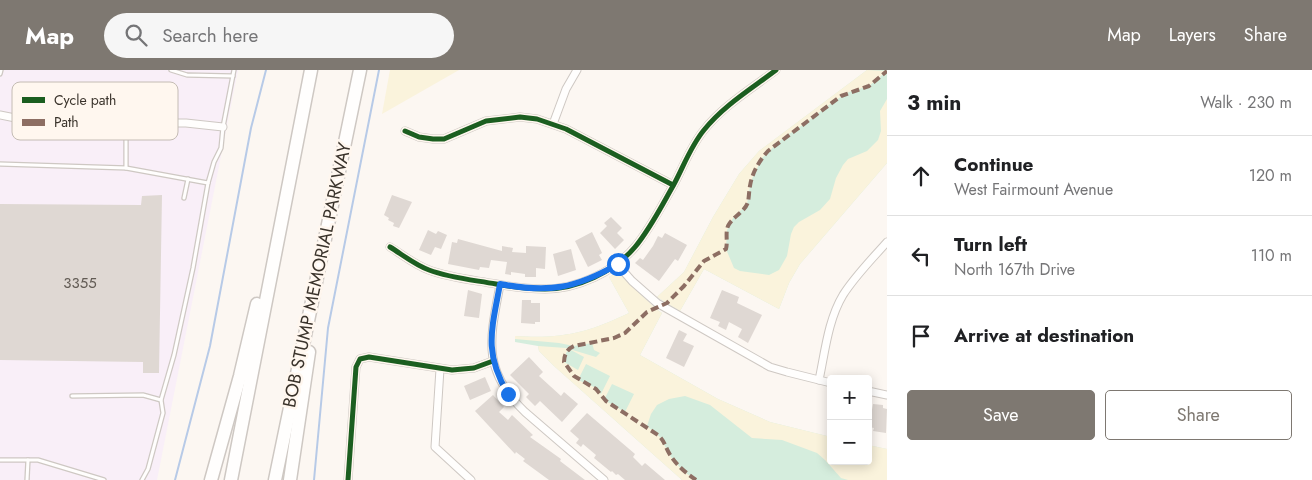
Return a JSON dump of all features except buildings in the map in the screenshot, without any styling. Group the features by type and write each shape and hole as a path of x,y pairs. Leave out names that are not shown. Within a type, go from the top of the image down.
{"highway":[{"path":"231,480 311,70"},
{"name":"BOB STUMP MEMORIAL PARKWAY","path":"275,480 306,326 318,280 360,70"},
{"path":"211,480 248,345 270,246 287,191"},
{"path":"290,480 314,327 318,280"}],"street":[{"path":"553,124 566,89 577,70"},
{"path":"390,247 413,263 429,270 446,275 500,284 546,289 572,285 597,276 618,264 634,249 647,231 695,144 712,121 735,100 776,70"},
{"path":"405,131 419,137 438,139 455,135 486,121 520,117 537,119 553,124 673,185"},
{"path":"178,123 223,127"},
{"path":"819,380 828,333 842,297 855,278 886,244"},
{"path":"618,264 652,300 673,313 770,367 827,382"},
{"path":"500,284 491,336 493,361 502,384 515,402 604,480"},
{"path":"348,480 356,367 360,359 369,357 440,369 467,369 493,361"},
{"path":"440,369 435,447 438,452 471,480"},
{"path":"872,392 887,395"}],"lane":[{"path":"0,74 1,70"},
{"path":"171,70 187,75 233,76"},
{"path":"142,480 148,469 163,414 160,400 176,345 193,268 208,183 214,162 221,148 234,70"},
{"path":"126,140 126,168"},
{"path":"0,164 126,168 208,183"},
{"path":"184,198 188,179"},
{"path":"72,396 143,395 160,400"},
{"path":"0,460 38,460 104,480"},
{"path":"27,480 28,460"}],"shaded area":[{"path":"0,70 238,70 157,480 0,480"}],"green space":[{"path":"867,70 887,70 887,163 800,264 789,283 779,309 704,269 680,311 657,297 684,272 713,217 739,174 759,151"},
{"path":"617,272 662,313 640,355 718,399 770,422 827,436 827,465 872,465 872,446 887,449 887,480 682,480 554,366 539,351 538,346 515,342 515,336 561,335 587,330 629,313 609,277"}],"sand":[{"path":"390,70 459,70 382,114"},
{"path":"867,70 887,71 869,86 849,92 834,101 783,138 762,158 751,181 747,204 733,218 727,230 726,249 734,268 740,271 769,275 779,270 787,256 794,227 820,210 830,199 836,178 848,159 867,151 878,140 881,131 880,111 887,99 887,163 800,264 789,283 779,309 704,269 680,311 657,297 684,272 713,217 739,174 759,151"},
{"path":"617,272 662,313 640,355 718,399 770,422 827,436 827,462 817,453 782,440 752,438 710,405 685,396 669,399 657,405 651,414 647,426 660,437 671,457 683,471 696,480 682,480 554,366 539,351 538,346 566,348 596,357 600,353 594,350 592,343 574,346 515,339 515,336 532,337 574,333 587,330 629,313 609,277","holes":["569,349 584,357 578,370 564,362","586,364 610,376 601,394 594,387 578,380","612,384 634,394 625,412 604,400"]},
{"path":"872,446 887,449 887,480 848,480 841,478 829,465 872,465"}],"waterway":[{"path":"175,480 210,346 251,128 266,70"},
{"path":"314,480 328,328 379,70"}],"marked path":[{"path":"696,480 674,461 658,435 606,401 596,389 574,376 564,362 565,355 574,346 614,338 625,333 647,312 667,303 684,286 704,261 726,249 728,226 748,202 754,172 768,151 841,96 869,86 887,71"}],"cycle path":[{"path":"390,247 419,265 437,273 508,286 532,289 557,288 570,286 594,277 617,264 635,247 664,202 695,143 704,130 720,113 776,70"},
{"path":"405,131 419,137 444,139 486,121 520,117 537,119 566,129 673,185"},
{"path":"348,480 356,367 360,359 369,357 452,370 474,368 493,361"}],"route":[{"path":"508,394 497,372 491,352 491,336 500,284 546,289 572,285 597,276 618,264"}]}
